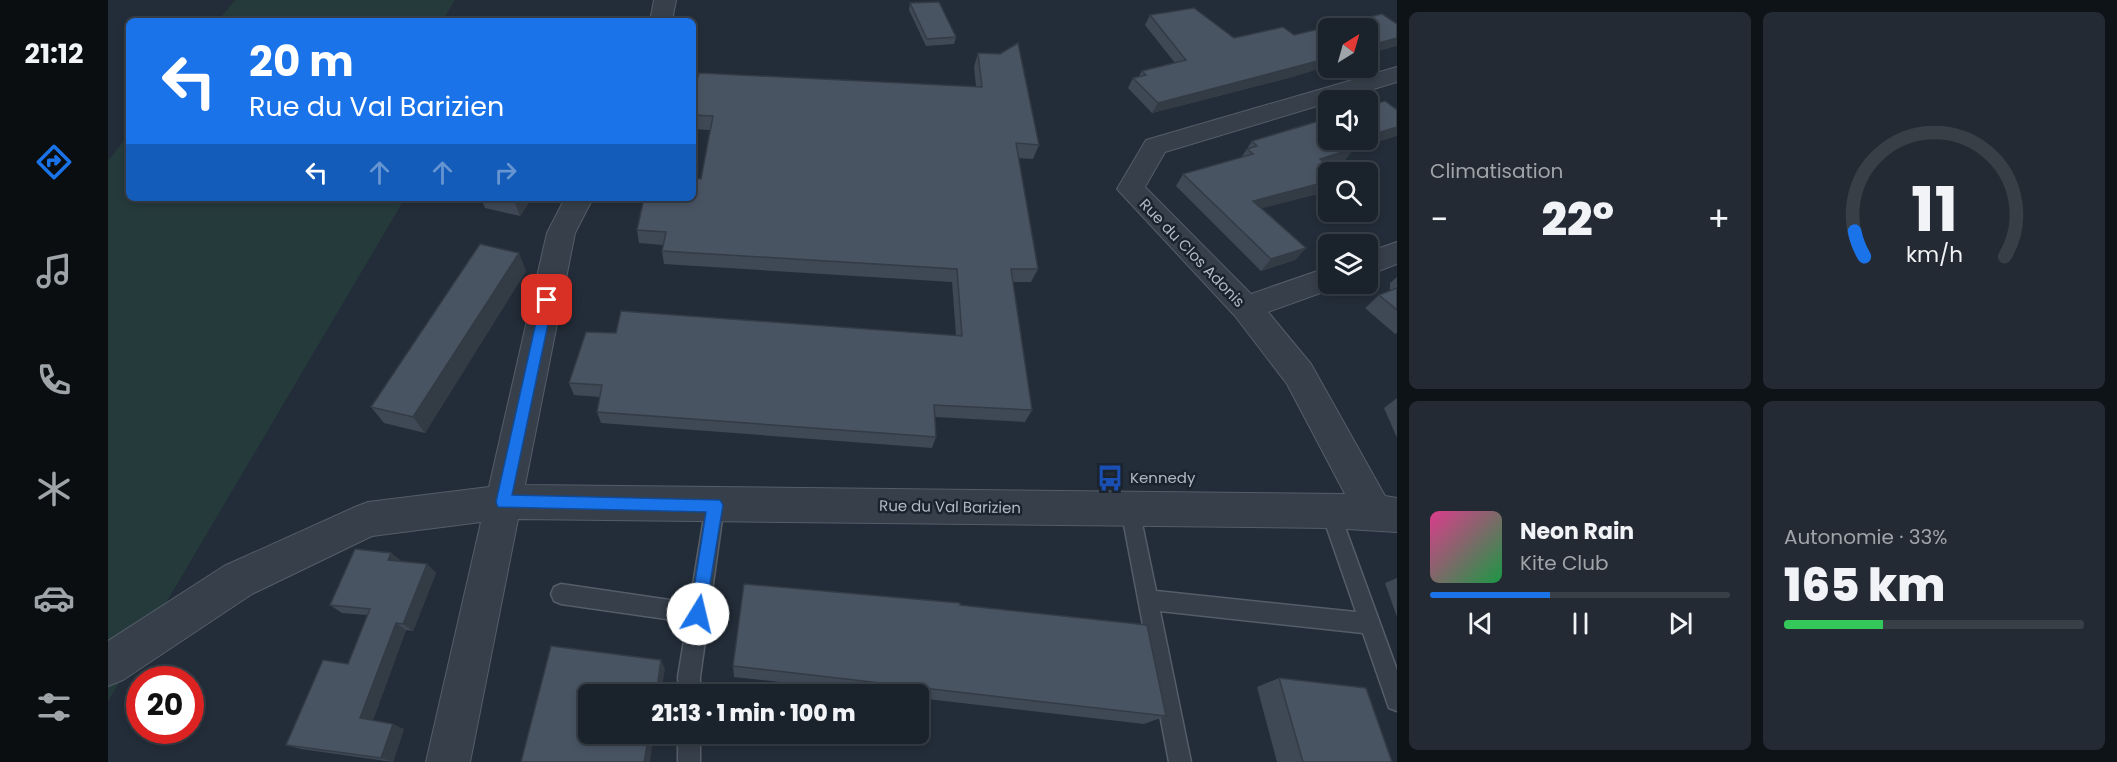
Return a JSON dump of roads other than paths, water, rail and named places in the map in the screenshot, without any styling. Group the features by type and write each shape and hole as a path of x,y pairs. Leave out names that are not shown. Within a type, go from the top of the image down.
{"street":[{"path":"662,18 665,0"},
{"name":"Rue du Clos Adonis","path":"1385,514 1299,374 1246,308 1131,189 1155,146 1397,74"},
{"path":"448,762 561,233 577,201"},
{"path":"1378,260 1397,253"},
{"path":"1246,308 1318,282"},
{"name":"Rue du Val Barizien","path":"108,665 238,580 368,519 503,502 1330,511 1385,514"}],"lane":[{"path":"690,684 698,614 715,505"},
{"path":"1130,509 1180,762"},
{"path":"1330,511 1397,699"},
{"path":"561,594 698,614"},
{"path":"1148,600 1370,624"},
{"path":"689,744 689,762"}],"place":[{"name":"Kennedy","path":"1110,478"}]}
